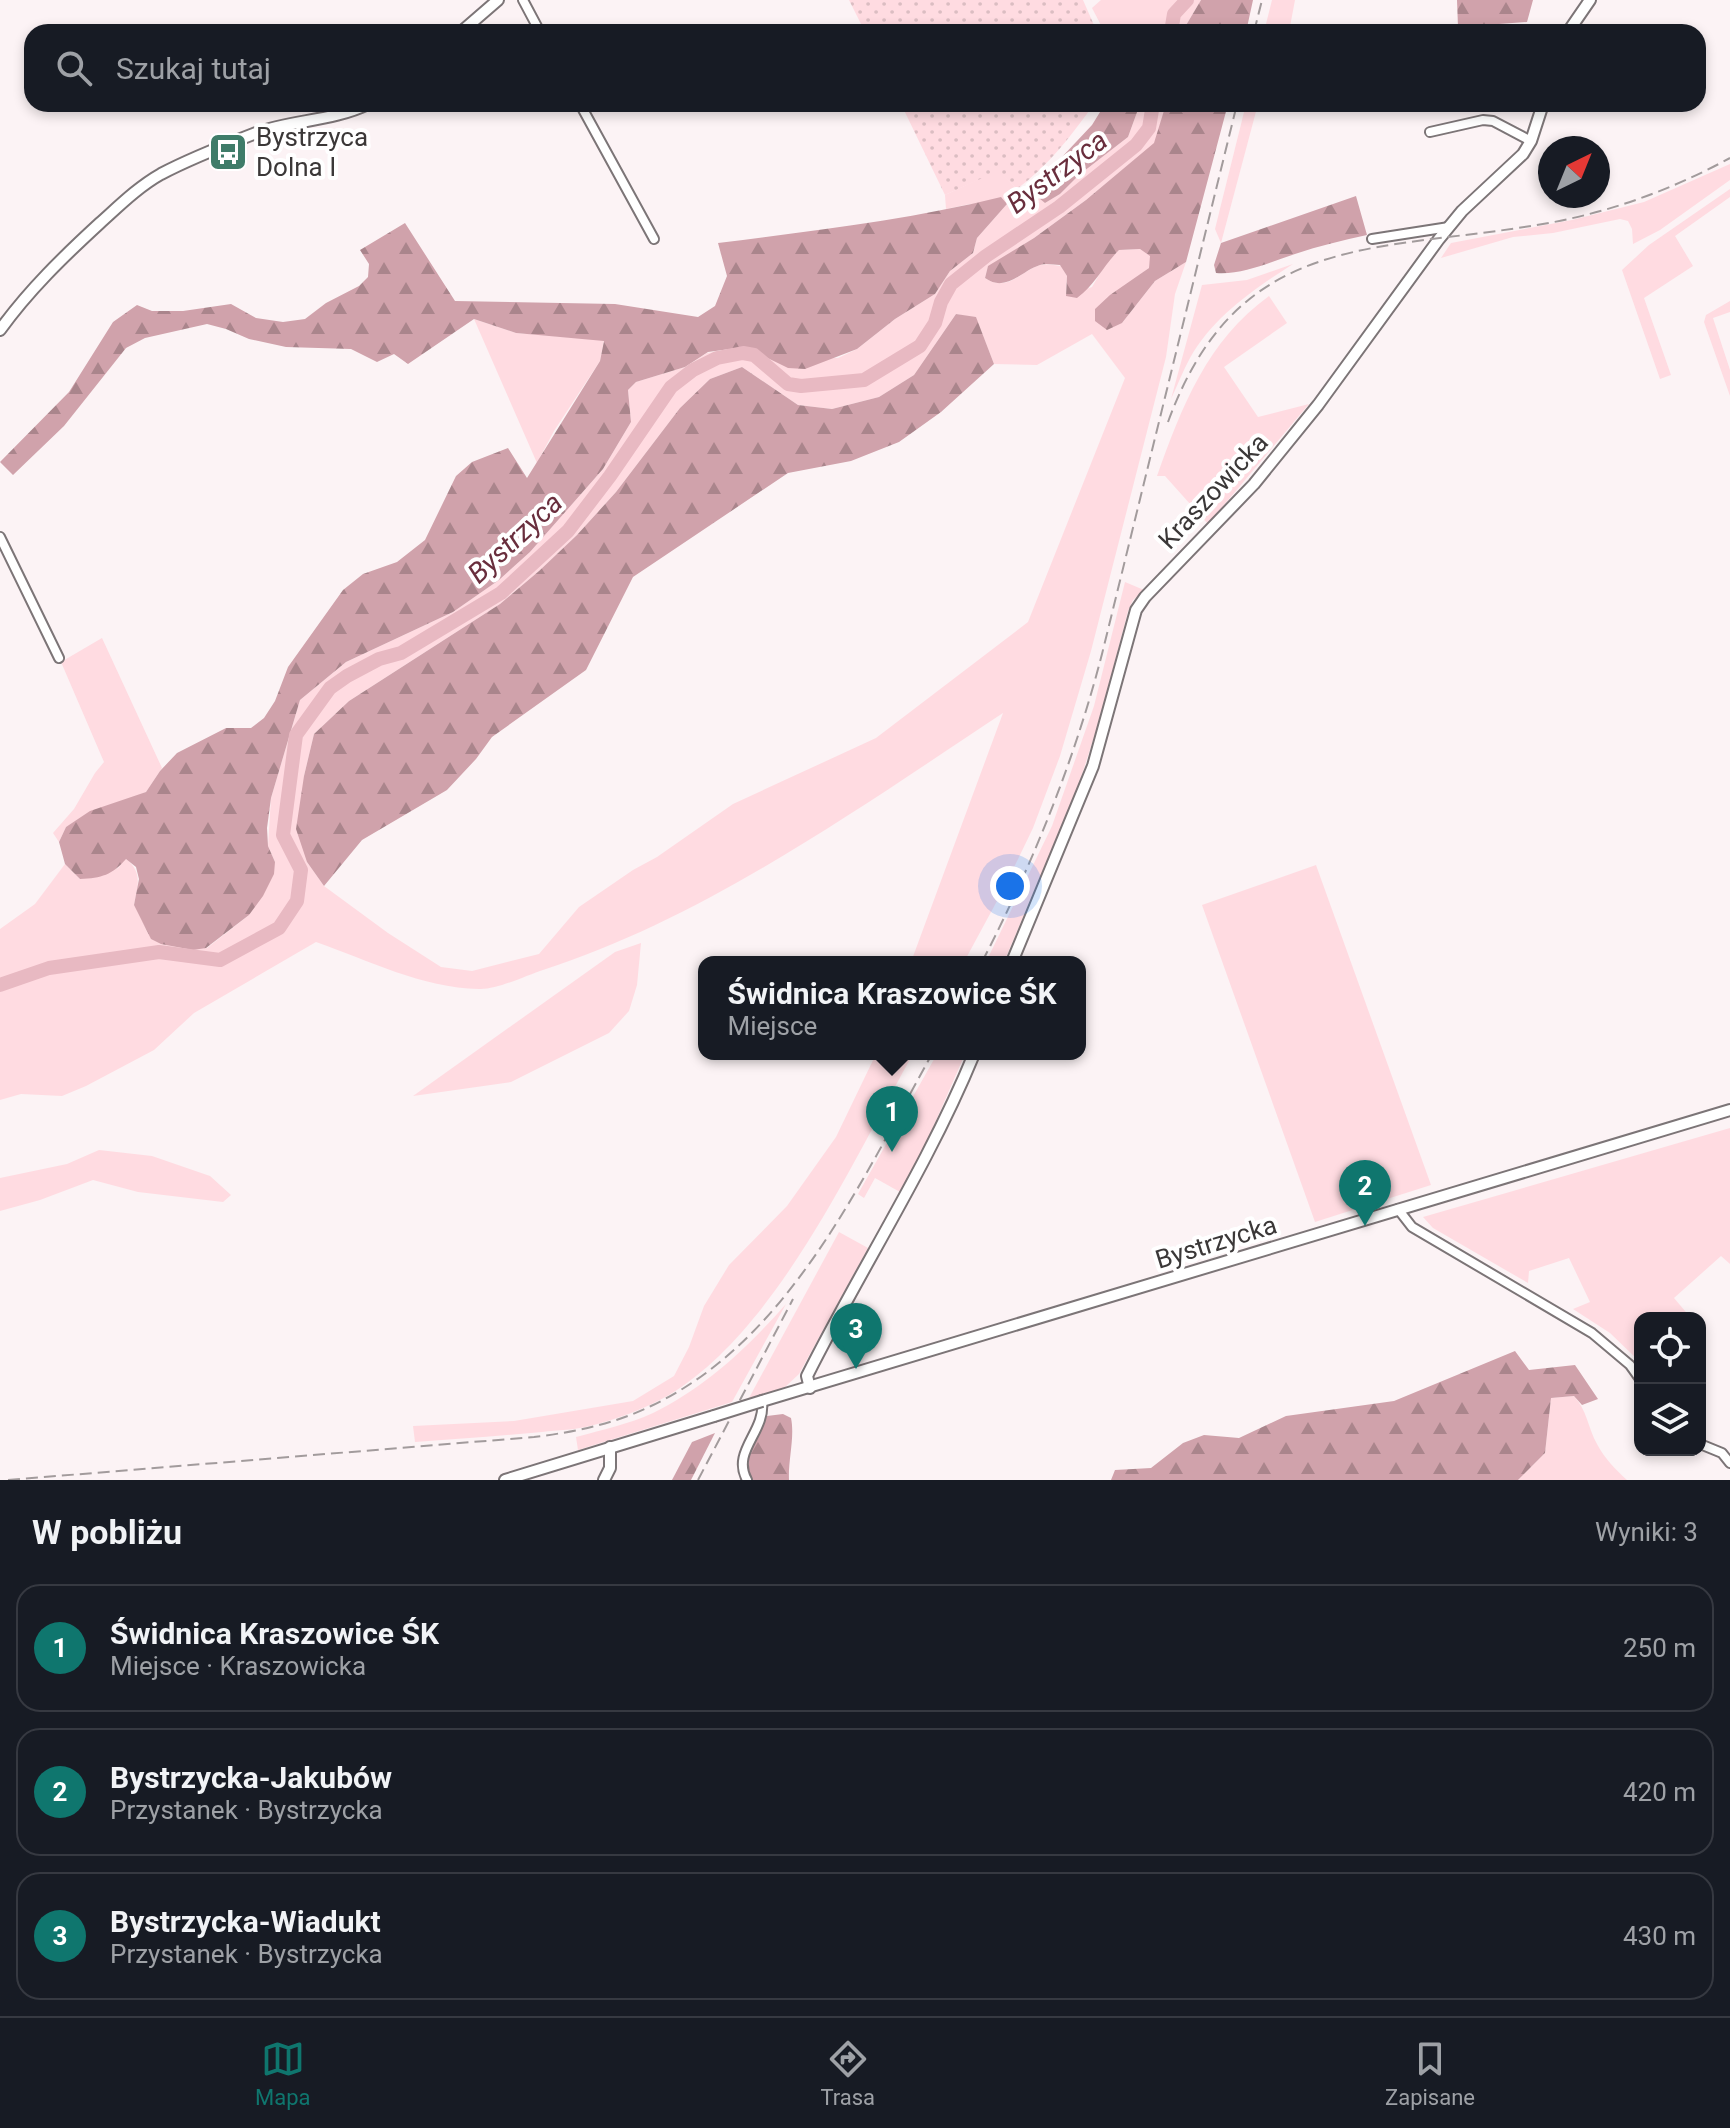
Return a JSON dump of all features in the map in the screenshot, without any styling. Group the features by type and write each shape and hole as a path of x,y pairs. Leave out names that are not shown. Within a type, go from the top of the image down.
{"street":[{"path":"470,24 498,0"},
{"path":"523,0 536,24"},
{"path":"1574,24 1590,0"},
{"path":"0,330 27,293 59,261 133,192 161,174 256,133 345,112"},
{"path":"584,112 654,239"},
{"name":"Kraszowicka","path":"1014,956 1093,766 1136,610 1264,473 1449,227 1462,211 1513,165 1531,141 1540,112"},
{"path":"1430,132 1483,120 1493,121 1531,141"},
{"path":"1372,239 1449,227"},
{"path":"0,537 59,658"},
{"path":"810,1388 807,1376 845,1301 950,1113 972,1060"},
{"name":"Bystrzycka","path":"505,1480 1730,1110"},
{"path":"1398,1209 1412,1227 1592,1333 1634,1371"},
{"path":"747,1480 742,1465 743,1454 762,1420 762,1401"},
{"path":"1706,1446 1722,1453 1730,1463"},
{"path":"604,1480 610,1468 610,1447"}],"shaded area":[{"path":"849,0 1083,0 1094,24 861,24"},
{"path":"1101,0 1201,0 1187,24 1100,24 1092,8"},
{"path":"1272,0 1295,0 1290,24 1266,24"},
{"path":"905,112 1088,112 1039,171 1017,189 998,171 945,195"},
{"path":"1137,112 1164,112 1155,143 1086,200 988,267 985,278 993,282 1007,282 1040,265 1061,266 1067,276 1066,296 1092,287 1106,263 1119,250 1140,249 1151,256 1149,268 1132,281 1122,323 1155,281 1186,262 1175,294 1166,357 1091,651 1060,756 1033,828 967,956 913,956 1003,713 780,857 722,891 603,948 502,985 479,989 416,978 316,942 194,1013 154,1050 86,1086 62,1096 21,1094 0,1100 0,929 35,904 65,864 80,879 118,868 125,858 137,874 134,905 207,948 249,915 275,862 268,846 271,798 300,700 346,662 453,612 499,580 530,552 603,469 631,422 628,390 636,382 685,367 707,353 745,347 765,355 838,358 857,349 895,319 935,294 950,271 973,253 977,238 1007,204 970,204 946,209 945,195 998,170 1017,189 1030,191 1045,203 1060,194 1128,137","holes":["956,314 976,318 994,364 1037,365 1092,334 1125,378 1028,622 876,738 733,804 633,870 579,907 539,954 472,971 441,967 324,886 307,862 304,776 314,734 349,701 500,604 539,571 616,492 680,408 710,379 742,367 798,405 832,409 879,397 914,375"]},
{"path":"1244,112 1256,112 1221,243 1215,229"},
{"path":"1730,164 1730,180 1660,230 1633,244 1628,221 1620,219 1553,233 1513,237 1441,258 1451,243 1572,220 1644,202"},
{"path":"1730,189 1730,197 1675,236 1693,266 1644,298 1671,375 1660,379 1622,270 1649,245"},
{"path":"1293,264 1249,294 1210,330 1190,358 1171,399 1202,285 1247,280"},
{"path":"1269,296 1287,323 1224,367 1258,417 1309,404 1208,524 1165,476 1157,476 1187,400 1213,354 1247,314"},
{"path":"1730,301 1730,312 1713,318 1730,370 1730,396 1704,322 1706,315"},
{"path":"474,319 516,333 604,340 600,361 537,463"},
{"path":"1125,582 1144,590 1133,600 1128,611 1101,715 1078,787 1007,956 989,956 1052,826 1094,706"},
{"path":"102,638 162,768 146,792 66,827 59,842 53,833 74,809 104,762 61,662"},
{"path":"1316,865 1431,1185 1315,1222 1202,905"},
{"path":"641,943 637,985 629,1011 609,1033 511,1082 413,1096 615,952"},
{"path":"873,1060 910,1060 809,1241 778,1287 744,1329 708,1366 669,1395 631,1413 590,1426 415,1442 413,1426 514,1421 633,1401 674,1376 704,1306 729,1265 787,1206 836,1137"},
{"path":"934,1060 962,1060 928,1139 900,1192 875,1178 864,1198 858,1194"},
{"path":"1730,1128 1730,1264 1721,1256 1674,1298 1686,1312 1634,1312 1634,1356 1610,1333 1573,1309 1590,1302 1569,1258 1529,1271 1528,1283 1433,1228 1423,1217"},
{"path":"99,1150 152,1156 210,1176 231,1195 223,1202 138,1192 93,1180 0,1211 0,1178 67,1164"},
{"path":"839,1232 868,1248 799,1374 783,1389 749,1398"},
{"path":"786,1304 732,1402 578,1450 576,1437 644,1417 691,1391 741,1351"},
{"path":"1574,1396 1600,1449 1627,1480 1518,1480 1545,1453 1551,1398"}],"green space":[{"path":"1201,0 1253,0 1248,24 1187,24"},
{"path":"1457,0 1533,0 1527,22 1458,24"},
{"path":"1100,112 1137,112 1128,137 1045,203 1030,191 1092,125"},
{"path":"1164,112 1226,112 1186,262 1155,281 1122,323 1107,330 1095,321 1095,309 1149,268 1150,256 1140,249 1119,250 1077,298 1066,296 1067,276 1060,265 1040,265 1007,282 993,282 985,278 988,266 1034,238 1086,200 1154,143"},
{"path":"1356,196 1367,235 1313,248 1246,270 1216,273 1214,265 1221,243"},
{"path":"1001,197 1007,204 977,238 973,253 950,271 935,294 895,319 857,349 805,369 788,368 745,347 708,352 685,367 636,382 628,390 631,422 603,469 530,552 499,580 453,612 346,662 300,700 271,798 267,828 268,846 275,862 274,874 249,915 206,948 193,950 151,939 134,905 139,879 136,867 126,859 111,872 88,879 80,879 65,864 59,842 66,827 90,811 146,792 177,753 226,728 251,728 264,718 275,701 288,667 343,590 363,574 397,562 425,540 456,476 472,462 508,448 527,478 600,361 604,341 516,333 474,319 408,364 394,354 377,362 351,349 286,347 249,339 207,324 145,338 126,348 64,426 13,475 0,462 69,392 113,322 137,305 152,311 183,311 231,304 256,318 283,322 305,319 326,303 359,286 368,277 369,264 360,250 405,223 455,301 615,304 698,317 715,306 727,276 718,243 895,218"},
{"path":"956,314 976,317 994,364 941,412 899,442 851,461 788,473 633,577 586,670 492,737 447,790 362,840 324,886 307,862 296,829 314,734 349,701 500,604 539,571 616,492 680,408 710,379 742,367 798,405 832,409 879,397 914,375"},
{"path":"1515,1351 1529,1370 1575,1365 1598,1399 1582,1405 1574,1396 1551,1398 1545,1453 1518,1480 1111,1480 1115,1470 1151,1468 1183,1443 1204,1435 1239,1438 1286,1416 1394,1401"},
{"path":"783,1414 791,1418 792,1425 789,1480 751,1480 748,1463 755,1439 767,1416"},
{"path":"715,1433 691,1480 672,1480 692,1442"}],"waterway":[{"name":"Bystrzyca","path":"1172,24 1174,14 1187,0"},
{"name":"Bystrzyca","path":"0,985 49,968 159,952 220,960 279,928 297,901 301,870 283,835 296,735 330,688 379,659 401,653 501,593 568,531 671,387 693,370 717,358 743,353 754,355 788,384 801,386 864,380 920,346 935,323 941,302 951,284 986,256 1059,207 1136,145 1149,128 1152,112"}],"railway":[{"path":"1256,24 1262,0"},
{"path":"985,956 1051,811 1091,694 1235,112"},
{"path":"1168,422 1198,358 1235,312 1277,281 1324,260 1376,247 1554,222 1600,211 1666,188 1730,158"},
{"path":"8,1480 534,1437 594,1426 651,1406 700,1377 743,1341 782,1300 848,1204 929,1060"},
{"path":"698,1480 793,1299"}],"place":[{"name":"Bystrzyca Dolna I","path":"228,152"},
{"name":"Świdnica Kraszowice ŚK","path":"892,1152"},
{"name":"Bystrzycka-Jakubów","path":"1365,1226"},
{"name":"Bystrzycka-Wiadukt","path":"856,1369"}]}
